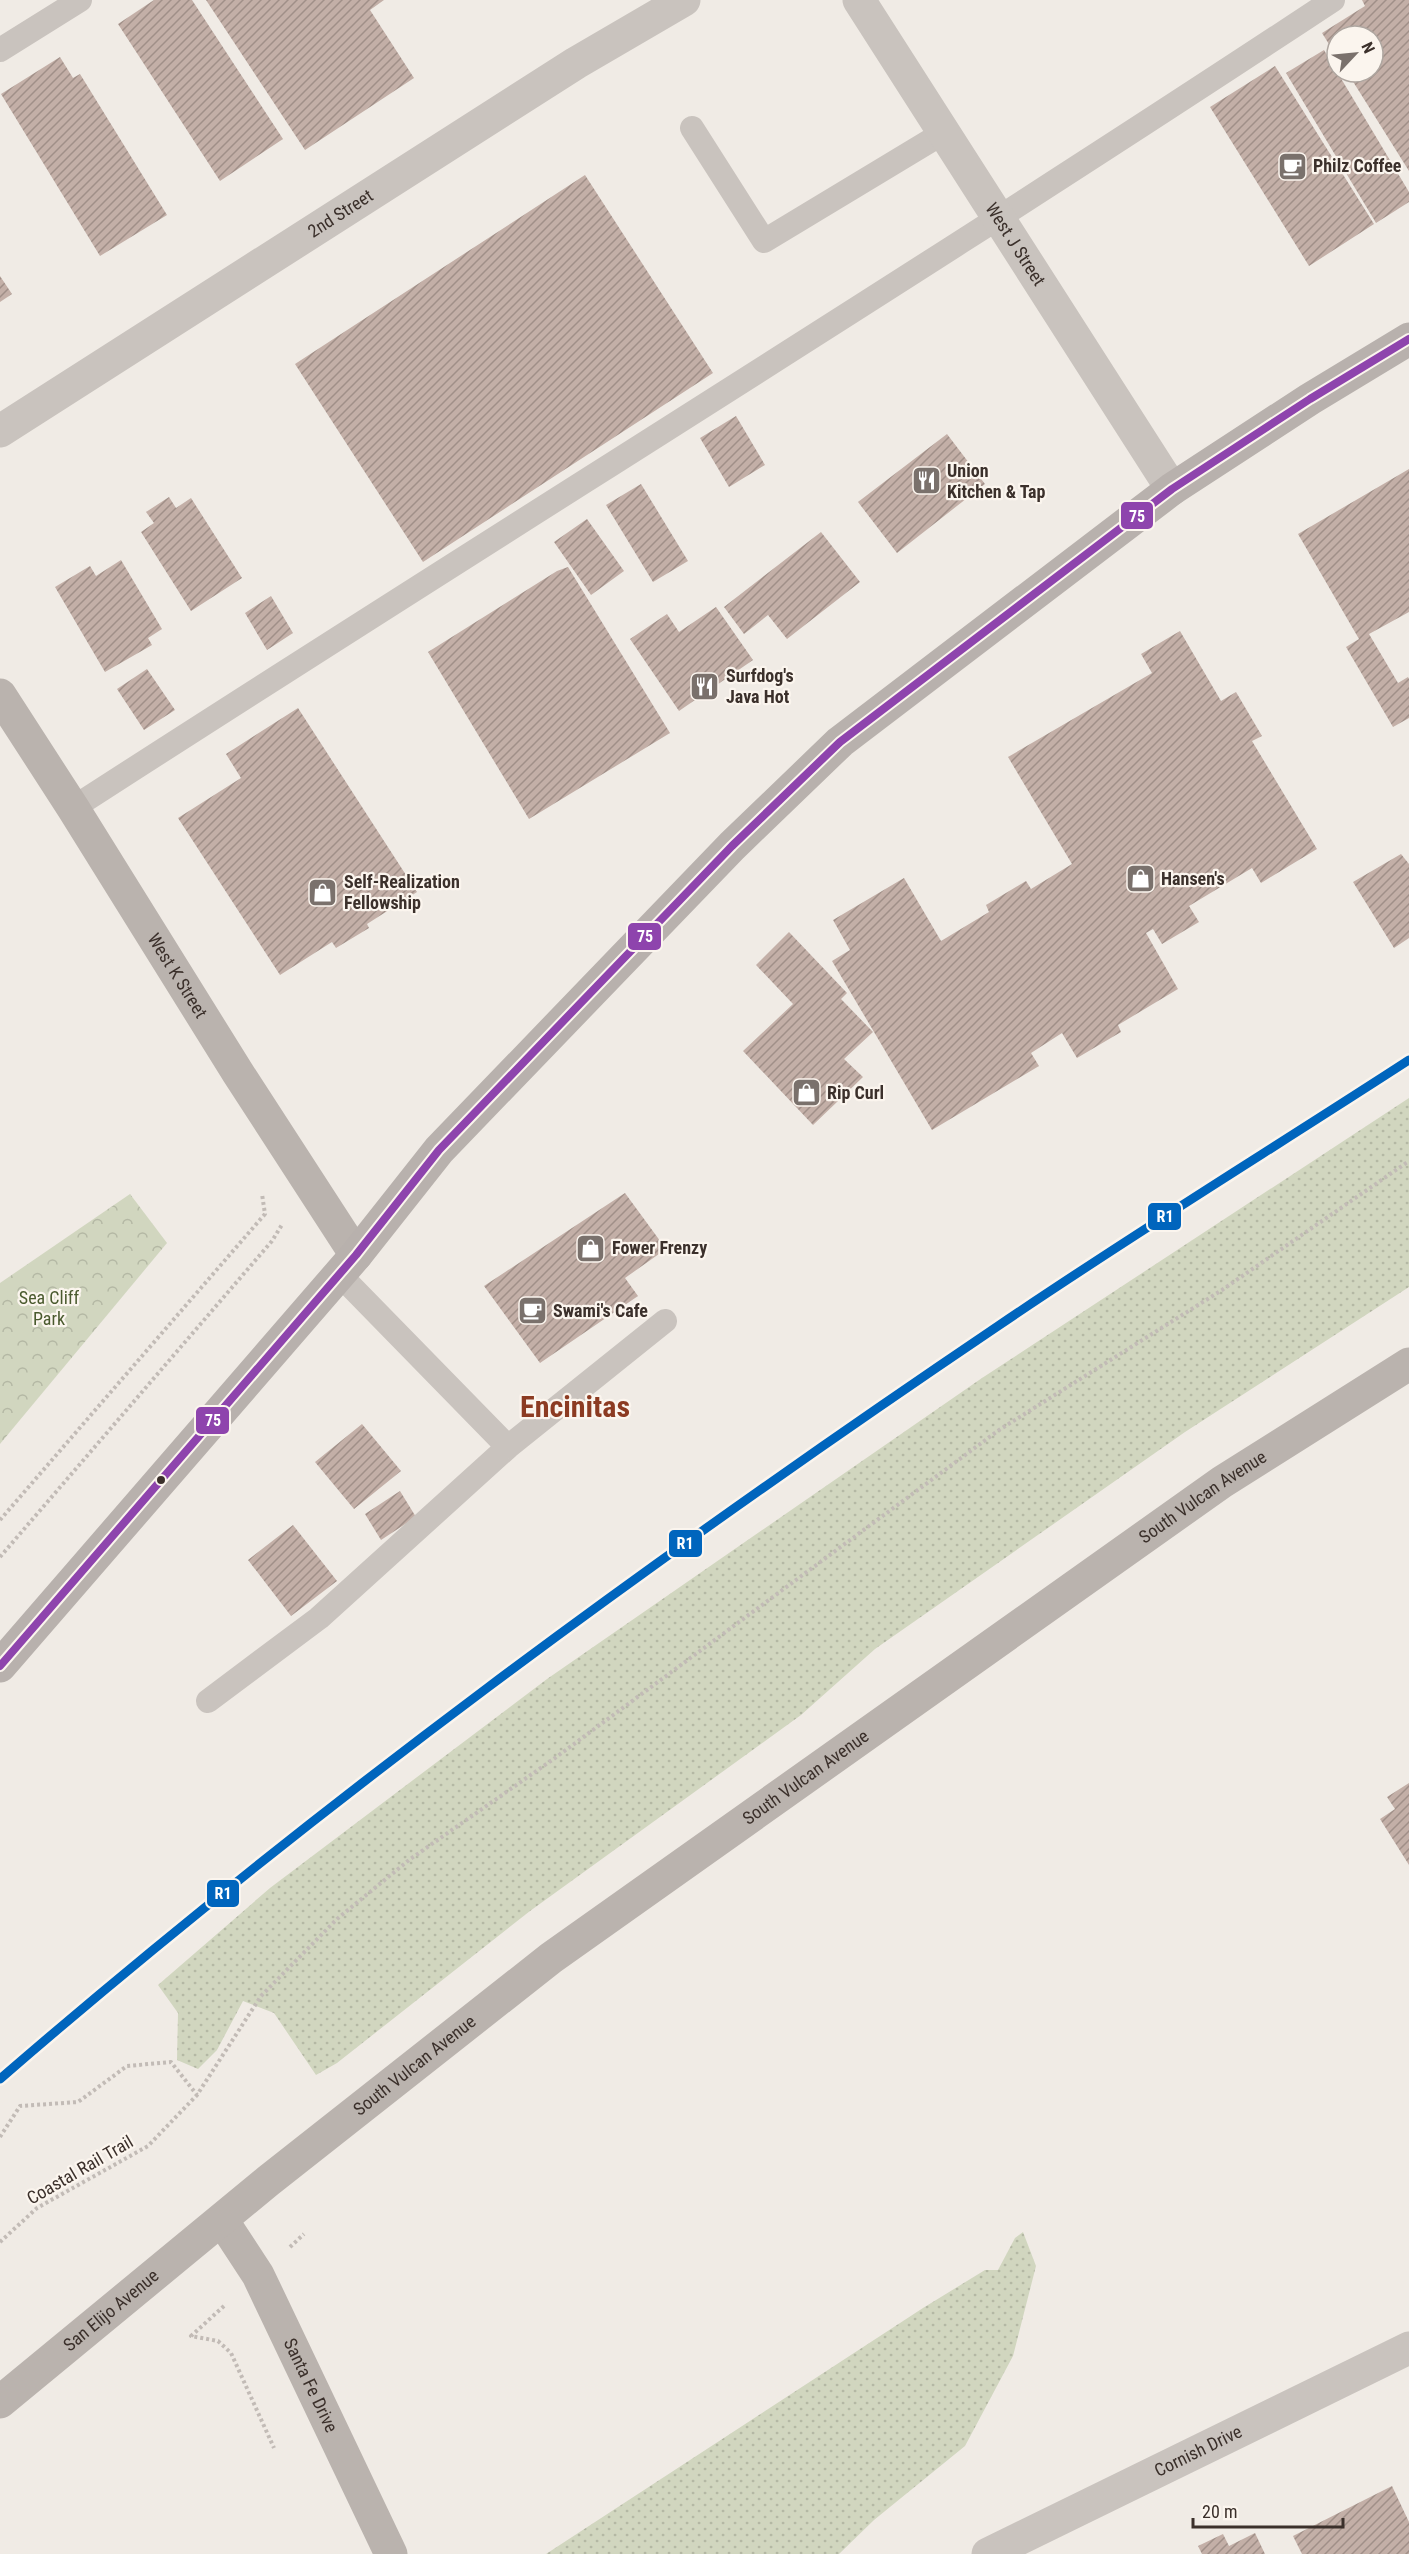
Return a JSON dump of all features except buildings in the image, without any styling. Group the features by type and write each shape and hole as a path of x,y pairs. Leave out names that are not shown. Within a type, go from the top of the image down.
{"main road":[{"path":"0,1666 347,1265 439,1150 732,846 840,741 1172,489 1310,399 1409,339"},
{"name":"West K Street","path":"0,695 296,1162 347,1265"},
{"name":"South Vulcan Avenue","path":"222,2220 551,1958 1222,1482 1409,1364"},
{"name":"San Elijo Avenue","path":"0,2402 222,2220"},
{"name":"Santa Fe Drive","path":"222,2220 258,2275 391,2554"}],"street":[{"name":"2nd Street","path":"0,431 576,63 684,0"},
{"name":"West J Street","path":"859,0 1172,489"},
{"name":"Cornish Drive","path":"988,2554 1409,2348"}],"lane":[{"path":"0,50 80,0"},
{"path":"73,808 348,630 1141,127 1333,0"},
{"path":"692,128 764,241 943,133"},
{"path":"347,1265 508,1447"},
{"path":"208,1701 319,1618 508,1447 665,1321"}],"path":[{"name":"Coastal Rail Trail","path":"0,2242 37,2208 148,2146 197,2095 261,1996 337,1919 409,1860 555,1758 999,1430 1222,1290 1409,1161"},
{"path":"0,1557 273,1241 288,1216 296,1191 296,1162"},
{"path":"0,1520 265,1214 262,1194"},
{"path":"0,2138 20,2106 78,2102 127,2066 171,2062 197,2095"}],"green space":[{"path":"1409,1098 1409,1287 1185,1432 875,1649 801,1715 530,1911 337,2063 316,2075 274,2013 243,2001 217,2050 198,2069 177,2060 178,2013 158,1985 270,1888 547,1679 982,1378"},
{"name":"Sea Cliff Park","path":"130,1194 167,1243 0,1444 0,1283"},
{"path":"1023,2232 1036,2266 1013,2356 965,2446 874,2520 839,2554 546,2554 923,2308 985,2270 998,2270 1015,2238"}],"transit line":[{"name":"75","path":"0,1666 356,1255 439,1150 732,846 840,742 1172,489 1310,399 1409,339"},
{"name":"R1","path":"0,2079 119,1978 363,1782 614,1595 869,1414 1049,1292 1409,1060"}],"place":[{"name":"Philz Coffee","path":"1292,166"},
{"name":"Union Kitchen & Tap","path":"926,481"},
{"name":"Surfdog's Java Hot","path":"705,686"},
{"name":"Hansen's","path":"1140,879"},
{"name":"Self-Realization Fellowship","path":"323,892"},
{"name":"Rip Curl","path":"806,1093"},
{"name":"Fower Frenzy","path":"591,1248"},
{"name":"Swami's Cafe","path":"532,1311"}],"district":[{"name":"Encinitas","path":"575,1407"}]}
